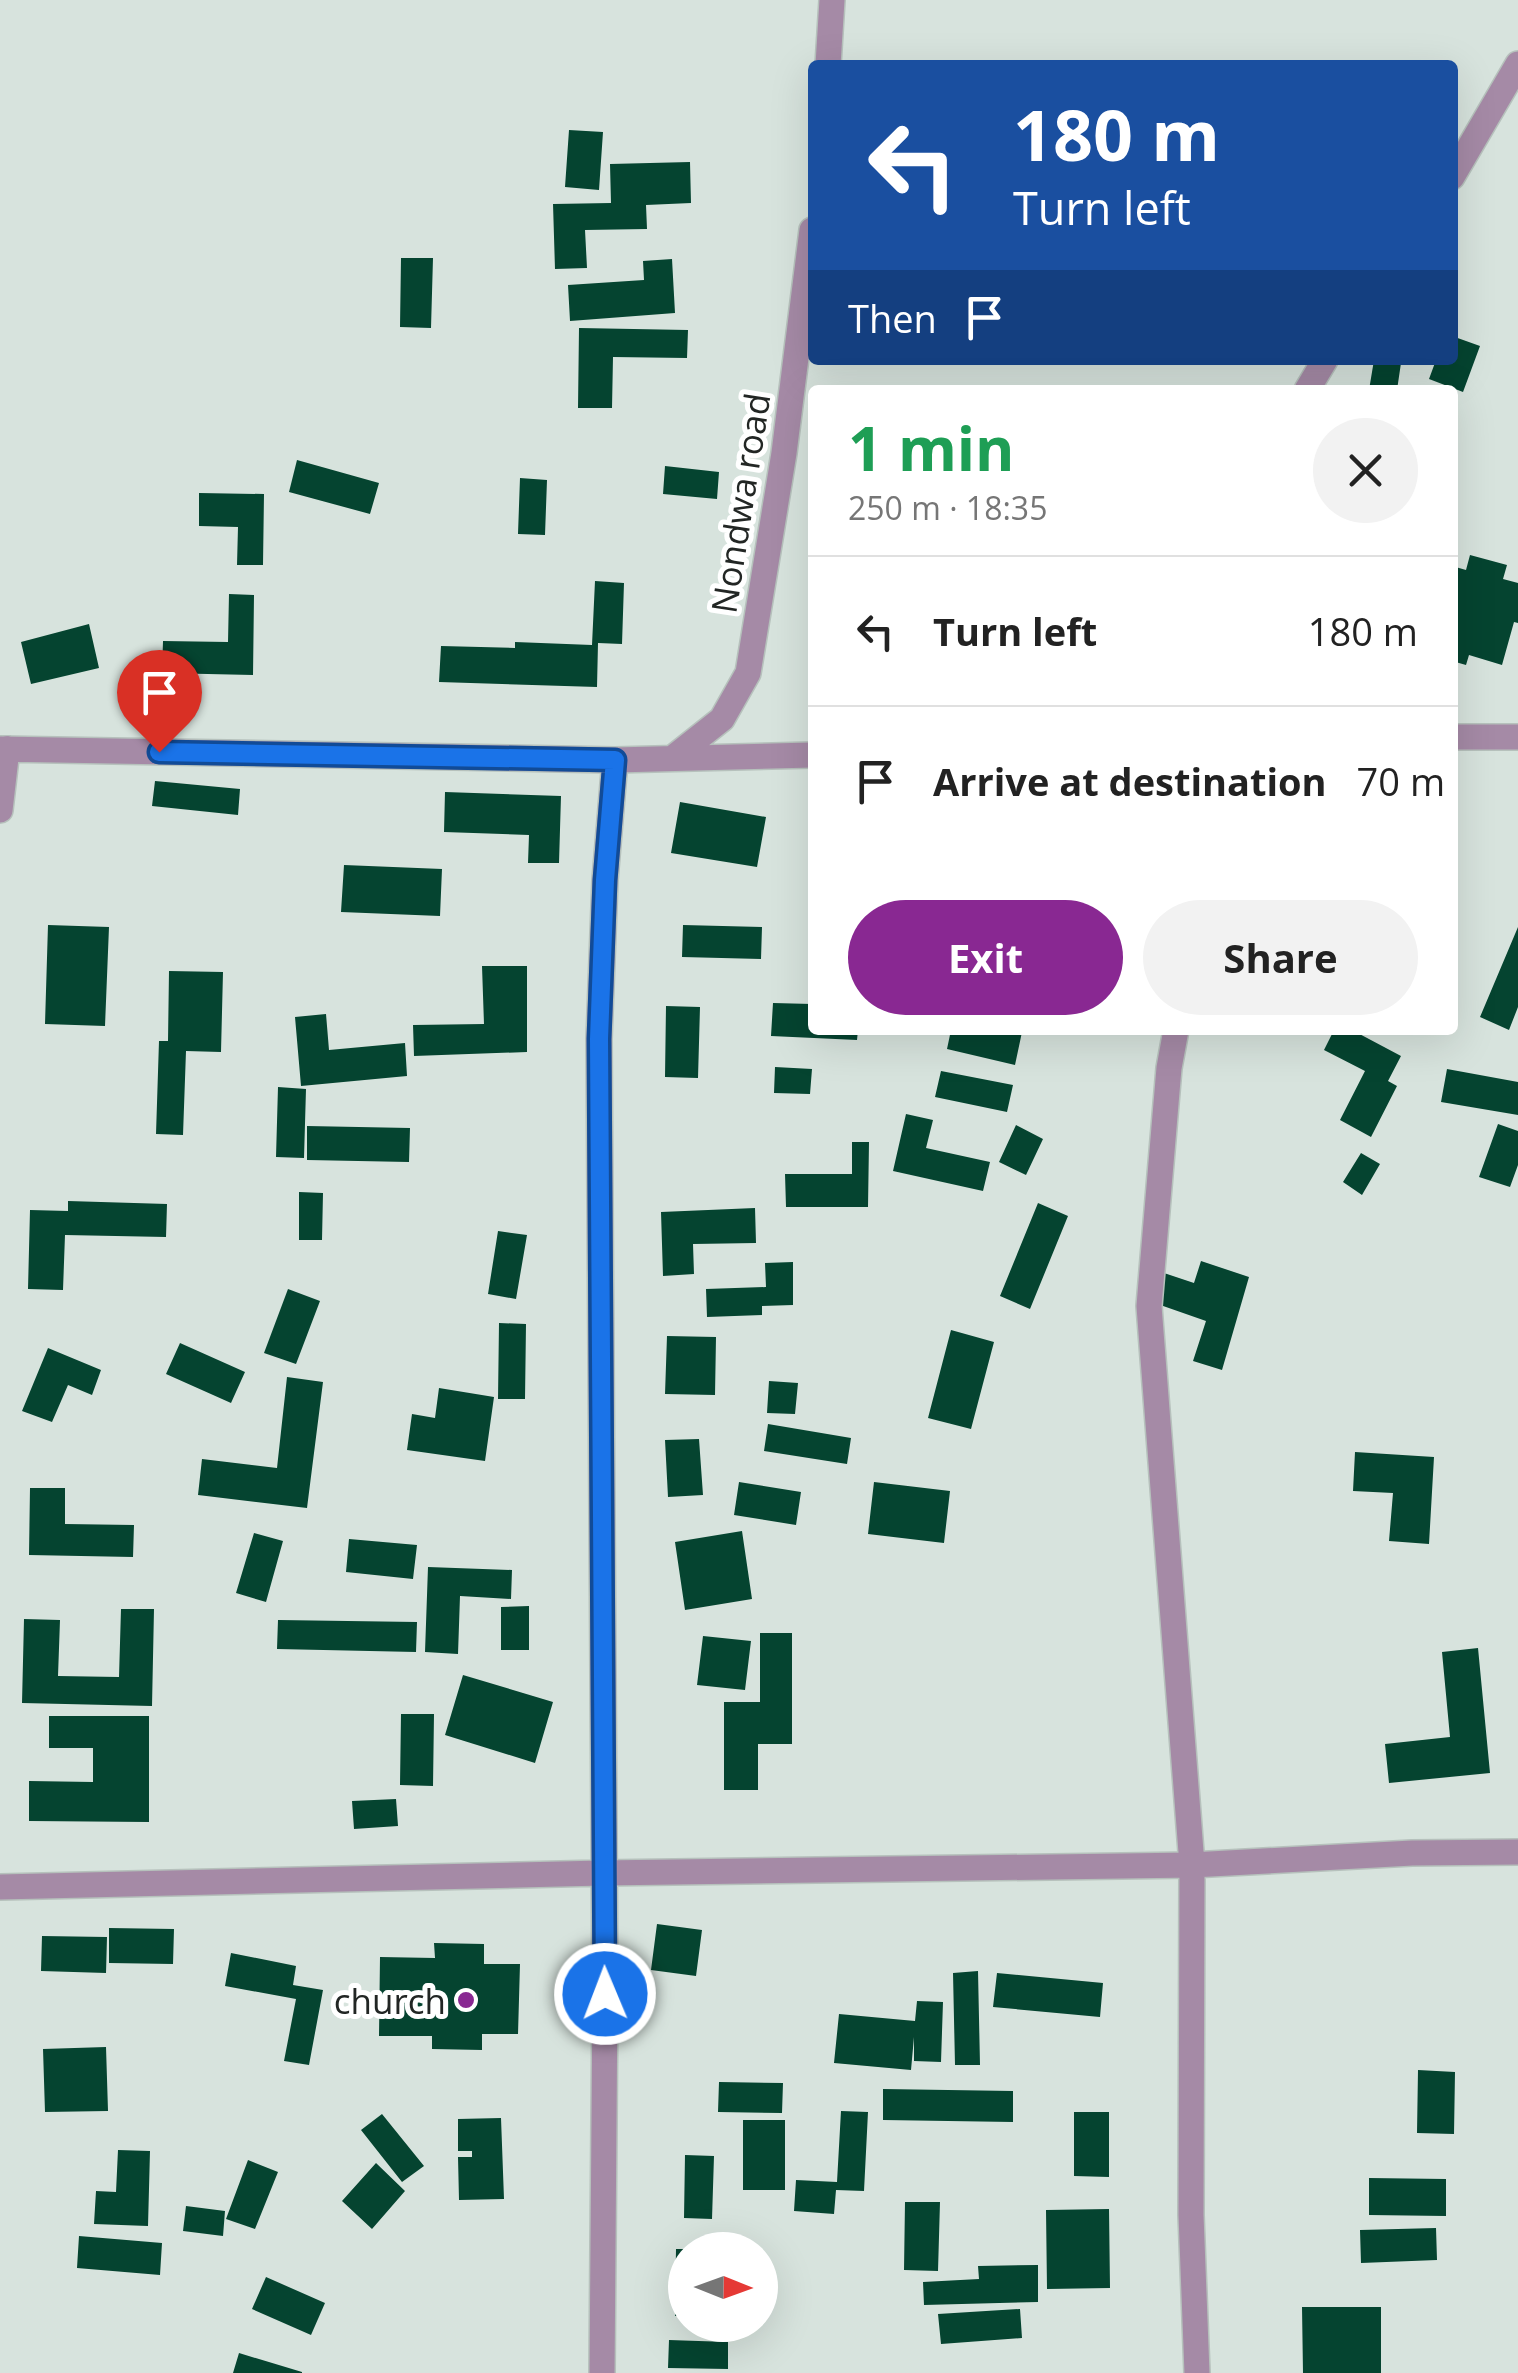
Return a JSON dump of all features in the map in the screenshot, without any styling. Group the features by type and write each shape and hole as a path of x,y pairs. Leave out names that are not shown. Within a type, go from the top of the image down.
{"street":[{"path":"828,60 832,0"},
{"path":"1458,167 1518,64"},
{"name":"Nondwa road","path":"674,757 722,718 748,673 784,454 808,262"},
{"path":"1458,737 1518,737"},
{"path":"0,810 4,749 615,760 808,755"},
{"path":"602,2373 605,2281 599,1039 605,880 615,760"},
{"path":"1175,1035 1149,1306 1192,1865 1192,2215 1197,2373"},
{"path":"0,1887 1192,1865 1412,1853 1518,1852"}],"building":[{"path":"569,130 603,132 599,190 565,187"},
{"path":"690,162 691,203 646,205 647,229 585,230 587,268 555,269 553,204 611,203 610,164"},
{"path":"401,258 433,258 431,328 400,327"},
{"path":"672,259 675,313 570,321 568,285 644,280 643,261"},
{"path":"579,328 688,330 687,358 613,357 612,408 578,408"},
{"path":"1458,338 1480,346 1463,392 1458,385 1429,379 1434,365 1458,365"},
{"path":"1373,365 1401,365 1398,385 1370,385"},
{"path":"297,460 379,483 370,514 289,492"},
{"path":"665,466 719,472 717,499 663,494"},
{"path":"520,478 547,480 545,535 518,534"},
{"path":"199,493 264,494 263,565 237,565 238,527 199,526"},
{"path":"1470,555 1507,565 1503,579 1518,583 1518,623 1514,622 1502,665 1469,655 1466,665 1458,663 1458,568 1466,570"},
{"path":"595,581 624,583 622,644 598,643 597,687 439,682 441,646 515,648 515,642 592,645"},
{"path":"229,594 254,595 253,675 162,673 163,641 228,642"},
{"path":"89,624 99,668 31,684 21,642"},
{"path":"155,781 240,789 238,815 152,806"},
{"path":"445,792 561,796 559,863 528,863 529,835 444,832"},
{"path":"680,802 766,817 757,867 671,853"},
{"path":"344,865 442,869 440,916 341,912"},
{"path":"48,925 109,927 105,1026 45,1024"},
{"path":"683,925 762,927 761,959 682,957"},
{"path":"1518,927 1518,1007 1509,1030 1480,1017"},
{"path":"482,966 527,966 527,1052 414,1056 413,1025 484,1024"},
{"path":"169,971 223,972 221,1052 186,1051 183,1135 156,1134 159,1041 168,1041"},
{"path":"773,1003 808,1004 808,1035 858,1035 857,1040 771,1036"},
{"path":"666,1006 700,1007 698,1078 665,1077"},
{"path":"326,1014 329,1050 405,1043 407,1076 301,1086 295,1017"},
{"path":"950,1035 1021,1035 1015,1065 947,1049"},
{"path":"1332,1035 1361,1035 1401,1056 1388,1081 1397,1086 1371,1137 1340,1120 1365,1071 1324,1050"},
{"path":"775,1067 812,1069 810,1094 774,1093"},
{"path":"1447,1069 1518,1082 1518,1115 1441,1102"},
{"path":"941,1071 1013,1085 1007,1112 935,1097"},
{"path":"278,1087 306,1089 304,1158 276,1157"},
{"path":"906,1114 933,1120 926,1148 990,1162 983,1191 893,1171"},
{"path":"1498,1124 1518,1131 1518,1165 1510,1187 1479,1177"},
{"path":"1016,1125 1043,1139 1026,1175 999,1162"},
{"path":"307,1126 410,1128 409,1162 307,1160"},
{"path":"852,1142 869,1142 868,1207 786,1207 785,1174 852,1174"},
{"path":"1361,1153 1380,1164 1362,1195 1343,1182"},
{"path":"299,1192 323,1193 322,1240 299,1240"},
{"path":"68,1201 167,1204 166,1237 65,1235 63,1290 28,1289 30,1210 68,1211"},
{"path":"1038,1203 1068,1216 1030,1309 1000,1296"},
{"path":"755,1208 756,1243 693,1244 694,1274 663,1276 661,1212"},
{"path":"498,1231 527,1235 516,1299 488,1294"},
{"path":"1201,1261 1249,1277 1222,1370 1193,1361 1206,1321 1146,1300 1155,1270 1194,1283"},
{"path":"793,1262 793,1305 762,1306 762,1315 707,1317 706,1289 766,1287 765,1263"},
{"path":"288,1289 320,1301 296,1364 264,1353"},
{"path":"499,1323 526,1324 525,1399 498,1399"},
{"path":"951,1330 994,1342 971,1429 928,1418"},
{"path":"667,1336 716,1337 715,1395 665,1394"},
{"path":"180,1343 245,1372 231,1403 166,1374"},
{"path":"48,1348 101,1370 92,1395 68,1385 52,1422 22,1411"},
{"path":"287,1377 323,1382 307,1508 198,1495 202,1459 277,1468"},
{"path":"769,1381 798,1383 795,1414 767,1413"},
{"path":"439,1388 494,1397 485,1461 407,1450 412,1414 435,1418"},
{"path":"768,1424 851,1438 847,1464 764,1451"},
{"path":"699,1439 703,1495 668,1497 665,1440"},
{"path":"1355,1452 1434,1457 1429,1544 1389,1541 1393,1493 1353,1491"},
{"path":"739,1482 801,1492 796,1525 734,1515"},
{"path":"874,1482 950,1491 944,1543 868,1534"},
{"path":"30,1488 65,1488 65,1524 134,1525 133,1557 29,1555"},
{"path":"742,1531 752,1599 685,1610 675,1542"},
{"path":"254,1533 283,1541 266,1602 236,1593"},
{"path":"349,1539 417,1545 413,1579 346,1572"},
{"path":"428,1567 512,1570 511,1599 460,1596 458,1654 425,1652"},
{"path":"529,1606 529,1650 501,1650 501,1607"},
{"path":"121,1609 154,1609 152,1706 22,1703 24,1619 60,1620 58,1676 119,1677"},
{"path":"278,1620 417,1622 416,1652 277,1649"},
{"path":"760,1633 792,1633 792,1744 758,1744 758,1790 724,1790 724,1702 760,1702"},
{"path":"703,1636 751,1641 745,1690 697,1685"},
{"path":"1478,1648 1490,1773 1389,1783 1385,1744 1450,1737 1442,1652"},
{"path":"463,1675 553,1702 535,1763 445,1735"},
{"path":"401,1714 434,1714 433,1786 400,1785"},
{"path":"49,1716 149,1716 149,1822 29,1821 29,1781 93,1782 93,1748 49,1748"},
{"path":"396,1799 398,1826 354,1829 352,1801"},
{"path":"657,1924 702,1930 696,1976 651,1970"},
{"path":"109,1928 174,1929 173,1964 109,1963"},
{"path":"42,1936 107,1937 106,1973 41,1971"},
{"path":"434,1943 484,1944 484,1964 520,1964 518,2034 482,2034 482,2050 432,2049 432,2036 379,2036 380,1957 435,1958"},
{"path":"231,1953 296,1966 293,1985 323,1990 309,2065 284,2061 296,1999 225,1986"},
{"path":"978,1971 980,2065 955,2065 953,1973"},
{"path":"997,1973 1103,1983 1100,2017 993,2007"},
{"path":"917,2001 943,2002 941,2062 914,2061 914,2037 911,2070 834,2063 839,2014 915,2021"},
{"path":"106,2047 108,2111 45,2112 43,2049"},
{"path":"1418,2070 1455,2072 1454,2134 1417,2133"},
{"path":"719,2082 783,2083 782,2113 718,2112"},
{"path":"883,2089 1013,2091 1013,2122 883,2120"},
{"path":"841,2111 868,2112 864,2191 836,2190 834,2214 794,2211 796,2180 837,2182"},
{"path":"1074,2112 1109,2112 1109,2177 1074,2176"},
{"path":"382,2114 424,2166 402,2182 361,2130"},
{"path":"501,2118 504,2199 459,2200 458,2157 472,2157 472,2151 458,2151 458,2119"},
{"path":"743,2120 785,2120 785,2190 743,2190"},
{"path":"118,2150 150,2151 148,2226 94,2224 96,2191 116,2192"},
{"path":"685,2155 714,2156 712,2219 684,2218"},
{"path":"248,2160 278,2172 255,2229 226,2219"},
{"path":"376,2163 405,2191 372,2229 342,2201"},
{"path":"1369,2178 1446,2179 1446,2216 1369,2215"},
{"path":"905,2202 940,2202 938,2271 904,2270"},
{"path":"186,2206 225,2211 223,2236 183,2231"},
{"path":"1109,2209 1110,2288 1047,2289 1046,2210"},
{"path":"1436,2228 1437,2260 1361,2263 1360,2230"},
{"path":"79,2236 162,2243 160,2275 77,2268"},
{"path":"1038,2265 1038,2302 924,2305 923,2282 979,2279 978,2266"},
{"path":"266,2277 325,2303 311,2335 252,2309"},
{"path":"1302,2307 1381,2307 1381,2373 1303,2373"},
{"path":"1020,2309 1022,2338 941,2344 938,2314"},
{"path":"669,2342 728,2342 728,2369 668,2368"},
{"path":"239,2353 302,2372 302,2373 233,2373"}],"place":[{"name":"church","path":"466,2000"}],"route":[{"path":"159,752 615,760 605,880 599,1039 605,1994"}]}
